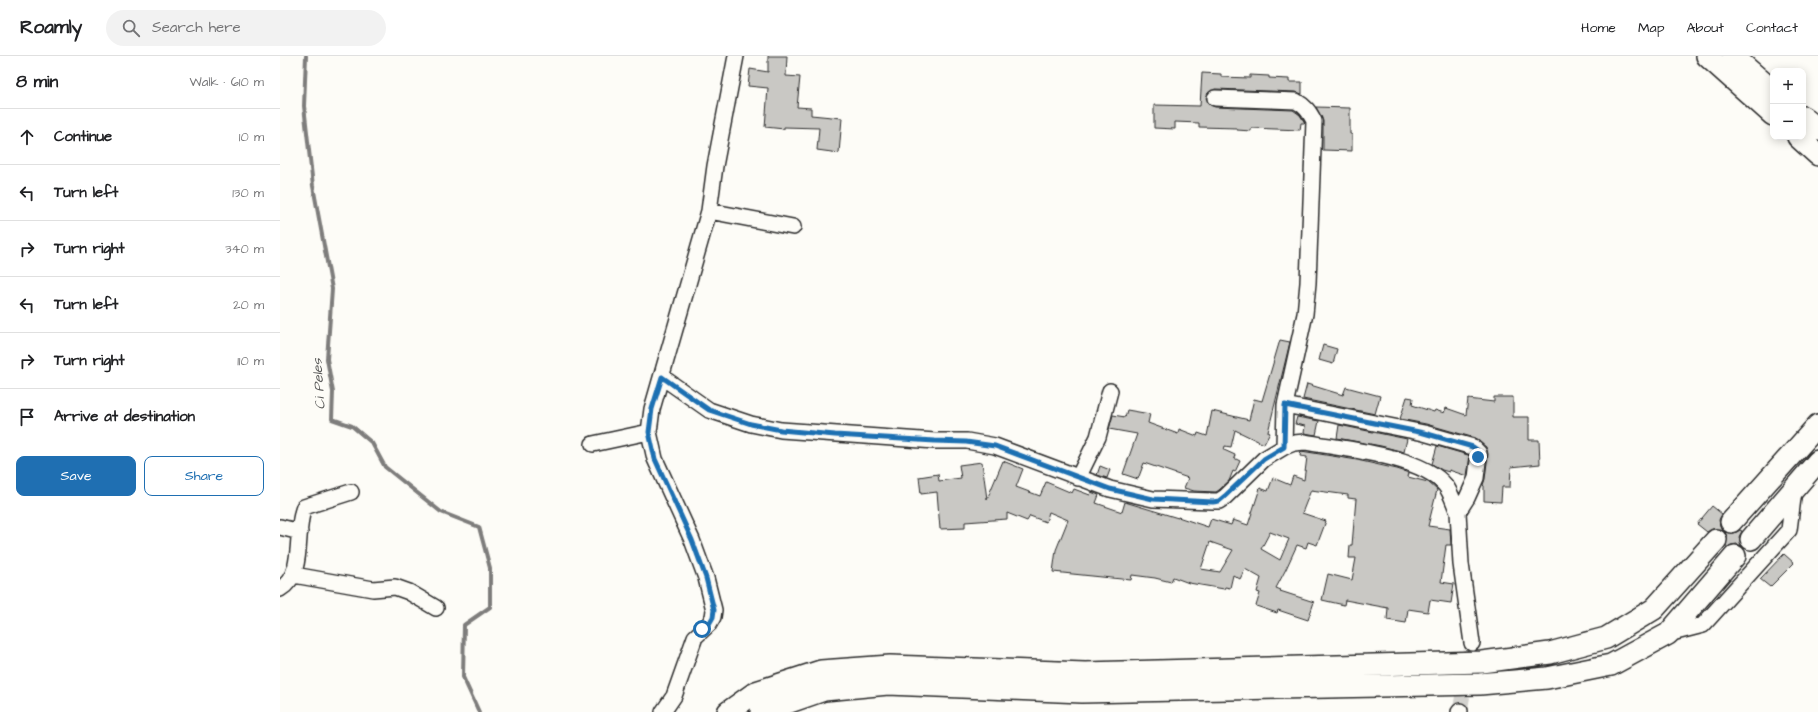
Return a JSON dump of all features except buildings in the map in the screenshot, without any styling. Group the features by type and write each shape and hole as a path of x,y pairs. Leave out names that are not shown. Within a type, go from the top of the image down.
{"highway":[{"path":"1707,56 1770,111"},
{"path":"1733,56 1770,87"},
{"path":"1806,119 1818,130"},
{"path":"1801,140 1818,155"},
{"path":"1731,522 1818,425"},
{"path":"1751,538 1818,461"},
{"path":"728,712 756,692 821,671 890,666 1086,673 1482,662 1550,654 1606,638 1654,609 1716,540"},
{"path":"761,712 824,690 888,684 1082,692 1480,684 1547,678 1611,664 1668,634 1735,556"}],"street":[{"path":"663,712 674,696 695,637 709,624 713,617 714,610 706,578 692,540 655,459 649,432 652,409 708,211 736,56"},
{"path":"1215,98 1296,101 1310,111 1314,121 1306,314 1285,405 1284,447"},
{"path":"708,211 793,227"},
{"path":"662,377 709,410 751,424 781,430 966,442 995,446 1110,489 1153,499 1219,501 1264,459 1294,443 1305,442 1395,459 1413,465 1429,473 1445,485 1458,512 1461,564 1472,643"},
{"path":"1078,478 1098,437 1110,392"},
{"path":"1285,405 1424,433 1473,447 1479,453 1476,478 1468,498 1458,512"},
{"path":"593,444 649,432"},
{"path":"1668,634 1703,625 1789,530 1794,490"},
{"path":"280,589 286,585 294,575 301,516 304,506 351,492"},
{"path":"280,527 300,532"},
{"path":"294,575 373,590 395,587 409,592 436,608"}],"waterway":[{"name":"Ci Peles","path":"306,56 304,106 313,186 332,289 327,359 333,392 332,419 352,426 372,443 385,467 441,512 479,527 490,568 490,607 464,625 463,677 479,712"}],"tunnel":[{"path":"1460,711 1472,643"}],"route":[{"path":"702,629 709,624 713,617 714,610 706,578 692,540 655,459 649,432 652,409 662,377 709,410 751,424 781,430 835,435 966,442 995,446 1110,489 1153,499 1219,501 1264,459 1284,447 1285,405 1424,433 1473,447 1479,453 1478,457"}]}
